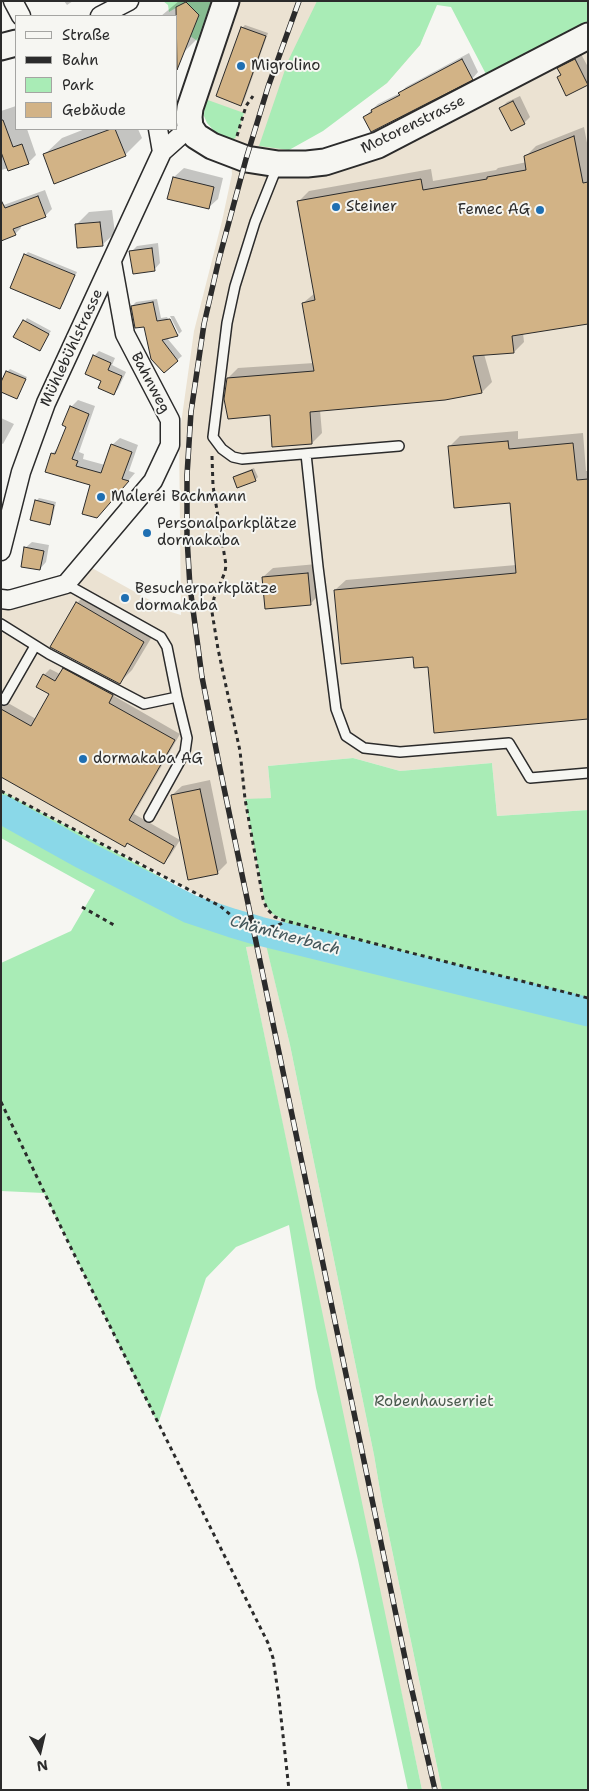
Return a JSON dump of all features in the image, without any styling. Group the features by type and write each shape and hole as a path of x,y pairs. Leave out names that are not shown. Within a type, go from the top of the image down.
{"street":[{"path":"13,1 20,15"},
{"path":"102,15 130,1"},
{"path":"183,124 189,117 190,108 226,1"},
{"name":"Motorenstrasse","path":"183,124 199,139 246,159 278,164 325,162 378,145 588,36"},
{"path":"1,47 15,43"},
{"name":"Mühlebühlstrasse","path":"1,551 21,472 46,403 162,152 183,124"},
{"path":"158,130 162,152"},
{"name":"Bahnweg","path":"66,584 153,481 170,445 170,420 124,334 112,262"},
{"path":"1,600 9,600 66,584"}],"lane":[{"path":"278,164 255,222 235,286 227,323 213,437 222,449 233,457 242,459 399,446"},
{"path":"306,454 336,709 346,736 364,748 400,752 509,743 530,778 588,773"},
{"path":"66,584 161,637 167,647 187,738 185,752 149,817"},
{"path":"1,624 35,646 144,704 177,697"},
{"path":"1,698 4,700 35,646"}],"path":[{"path":"232,154 246,106 253,96"},
{"path":"213,437 212,471 226,565 214,598 212,612 240,751 245,799 265,904 270,913 286,921 588,998"},
{"path":"1,791 220,906 238,921 264,927 276,926 286,921"},
{"path":"82,908 114,925"},
{"path":"1,1102 83,1273 268,1643 273,1658 279,1699 288,1790"}],"shaded area":[{"path":"233,1 437,1 420,45 387,83 323,130 284,152 307,164 588,36 588,810 497,816 492,763 400,771 353,758 268,766 271,798 245,800 265,904 275,917 286,921 276,926 265,927 238,921 220,906 1,791 1,599 65,584 83,563 171,612 181,615 179,438 194,331 232,174 229,134 212,122 200,93"},
{"path":"266,944 290,1045 442,1790 422,1790 360,1499 246,947"}],"green space":[{"path":"163,1 213,1 199,42 190,36 198,15 186,2 169,12 168,5"},
{"path":"317,1 588,1 588,24 488,78 451,7 437,5 420,45 387,83 323,131 289,150 259,146 288,61"},
{"path":"205,99 244,113 236,137 231,142 217,134 207,123 204,116"},
{"name":"Robenhauserriet","path":"353,758 400,771 492,763 497,816 588,810 588,1790 442,1790 290,1045 266,945 246,947 422,1790 408,1790 358,1560 316,1388 289,1225 236,1247 206,1278 158,1424 44,1193 1,1191 1,963 71,931 95,890 1,838 1,791 134,862 238,921 264,927 276,926 285,921 271,913 265,904 245,799 271,798 268,766"}],"building":[{"path":"186,2 199,15 178,68 178,15 176,15 176,7"},
{"name":"Migrolino","path":"241,27 266,36 241,106 216,96"},
{"path":"462,59 473,80 371,132 363,117 372,112 371,110 400,95 398,93"},
{"path":"575,59 588,85 566,96 557,77 561,75 557,68"},
{"path":"513,101 525,124 511,131 499,108"},
{"path":"1,120 3,120 13,147 22,144 29,164 8,171 1,152"},
{"path":"108,130 115,130 126,156 54,184 43,154"},
{"path":"574,136 583,183 588,182 588,324 512,336 514,353 473,356 482,393 445,400 310,412 312,444 272,447 270,415 228,419 224,399 227,378 314,371 302,303 315,300 297,201 421,179 423,190 526,170 524,156"},
{"path":"173,177 214,187 209,209 167,199"},
{"path":"38,196 46,217 13,229 16,235 1,241 1,200 5,208"},
{"path":"100,222 103,246 77,248 75,224"},
{"path":"152,248 155,271 133,274 129,251"},
{"path":"24,254 75,275 60,309 10,288"},
{"path":"153,302 157,321 170,319 178,336 162,340 178,361 164,373 151,359 144,327 135,328 131,306"},
{"path":"23,320 49,334 40,351 13,337"},
{"path":"93,355 111,363 108,370 122,376 114,395 98,388 101,381 85,374"},
{"path":"6,371 26,379 17,399 1,392 1,382"},
{"path":"70,406 89,414 72,459 78,461 76,466 101,473 111,444 132,452 122,479 129,481 97,518 82,514 90,485 45,472 51,453 55,454 66,427 62,425"},
{"path":"508,441 509,449 573,443 577,480 588,479 588,719 434,733 428,667 414,668 413,657 341,664 334,590 516,573 510,503 454,508 448,446"},
{"path":"252,470 256,481 237,488 233,477"},
{"path":"35,500 54,505 50,525 30,520"},
{"path":"24,547 44,551 40,570 21,567"},
{"path":"308,573 311,605 265,609 262,577"},
{"path":"76,602 144,642 120,684 50,647"},
{"name":"dormakaba AG","path":"63,668 113,695 109,703 175,740 129,820 174,846 164,864 127,843 125,847 1,777 1,709 31,726 49,694 36,687 43,674 55,681"},
{"path":"200,789 218,874 188,880 171,795"}],"waterway":[{"name":"Chämtnerbach","path":"1,809 82,854 190,909 259,931 588,1012"}],"railway":[{"path":"299,1 268,87 246,159 204,324 191,412 187,475 187,538 190,587 202,677 219,764 410,1682 435,1790"}],"place":[{"name":"Migrolino","path":"241,66"},
{"name":"Steiner","path":"336,207"},
{"name":"Femec AG","path":"540,210"},
{"name":"Malerei Bachmann","path":"101,497"},
{"name":"Personalparkplätze dormakaba","path":"147,533"},
{"name":"Besucherparkplätze dormakaba","path":"125,598"},
{"name":"dormakaba AG","path":"83,759"}]}
